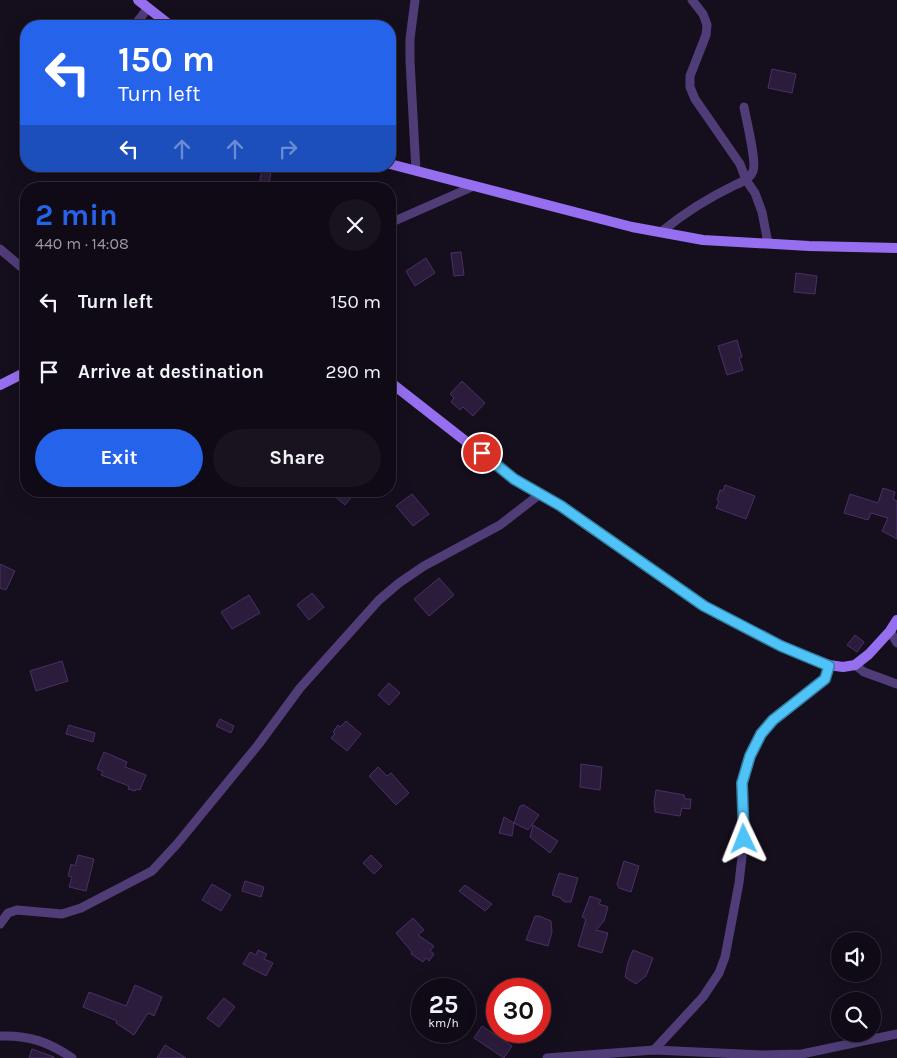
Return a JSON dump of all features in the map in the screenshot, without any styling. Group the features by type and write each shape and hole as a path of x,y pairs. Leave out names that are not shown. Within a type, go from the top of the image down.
{"street":[{"path":"138,0 163,20"},
{"path":"415,0 410,39 410,61 416,171"},
{"path":"692,0 703,14 707,25 706,35 690,76 690,87 694,99 740,164 746,180 755,192 762,212 768,243"},
{"path":"139,20 148,8"},
{"path":"661,232 677,218 709,198 746,180 753,171 744,107"},
{"path":"396,166 632,227 703,240 897,248"},
{"path":"396,220 474,186"},
{"path":"0,249 20,266"},
{"path":"0,385 20,375"},
{"path":"396,387 514,479 561,506 704,606 781,646 829,666 843,667 855,665 869,654 890,632 897,620"},
{"path":"0,924 8,913 17,910 62,914 80,908 152,870 177,844 258,745 300,688 379,600 399,583 424,566 500,525 540,494"},
{"path":"890,632 897,643"},
{"path":"855,665 864,672 897,684"},
{"path":"654,1050 703,998 719,973 725,957 739,883 744,839 742,783 750,756 761,734 773,720 825,679 829,666"},
{"path":"547,1058 654,1050 762,1055 802,1054 897,1034"},
{"path":"0,1036 33,1038 54,1046 72,1058"}],"building":[{"path":"772,69 796,74 792,93 768,88"},
{"path":"262,172 271,172 269,182 259,182"},
{"path":"461,252 464,275 454,276 451,253"},
{"path":"426,258 435,273 415,286 406,271"},
{"path":"796,273 817,276 815,294 794,292"},
{"path":"737,340 742,357 739,358 743,370 727,375 718,346"},
{"path":"462,381 485,403 473,416 463,407 460,410 451,402 454,398 450,394"},
{"path":"725,485 755,496 746,519 716,508 720,490 723,491"},
{"path":"883,488 895,492 893,499 897,501 897,539 882,531 888,518 871,513 868,520 844,513 850,494 878,503"},
{"path":"412,494 429,514 413,526 396,506"},
{"path":"335,497 351,497 345,505"},
{"path":"0,564 15,571 6,590 0,588"},
{"path":"439,578 454,595 429,616 414,599"},
{"path":"312,593 324,607 309,620 297,605"},
{"path":"249,595 260,613 232,629 221,612"},
{"path":"855,635 864,642 857,652 847,645"},
{"path":"62,661 68,681 36,691 30,671"},
{"path":"389,683 400,693 389,705 378,695"},
{"path":"220,719 234,726 231,733 216,726"},
{"path":"346,721 361,734 347,751 331,738 335,734 333,732 338,725 340,727"},
{"path":"69,725 95,733 93,742 66,734"},
{"path":"104,752 127,762 125,767 146,775 140,790 128,789 129,786 101,775 103,772 97,769"},
{"path":"581,764 602,767 600,790 580,787"},
{"path":"378,767 387,776 391,773 409,793 396,805 369,776"},
{"path":"656,790 684,795 685,799 691,799 690,809 682,808 680,816 655,812"},
{"path":"524,805 539,815 528,830 514,823 520,806"},
{"path":"504,817 514,823 512,836 499,833"},
{"path":"533,825 558,841 550,853 530,837"},
{"path":"78,855 94,859 86,891 69,887 72,877 68,876 71,864 75,866"},
{"path":"371,855 382,866 374,874 363,863"},
{"path":"624,861 639,866 631,892 619,888 617,884"},
{"path":"559,873 578,878 571,902 565,902 561,898 552,895"},
{"path":"245,881 264,887 261,897 242,891"},
{"path":"212,884 231,895 221,911 202,900"},
{"path":"465,885 492,904 485,911 459,891"},
{"path":"590,896 601,900 599,904 608,907 604,921 596,930 608,933 602,953 578,946 586,919 582,917"},
{"path":"535,916 551,921 552,932 548,946 526,940"},
{"path":"413,918 424,930 418,935 434,946 430,951 434,954 429,961 426,958 423,962 411,954 412,952 396,933"},
{"path":"258,950 267,954 264,959 273,963 266,976 243,964 250,952 256,955"},
{"path":"633,950 653,958 646,976 636,984 625,977"},
{"path":"135,985 162,997 154,1016 148,1013 134,1035 116,1023 117,1021 83,1007 89,992 126,1006"},
{"path":"224,998 235,1007 219,1027 207,1018"},
{"path":"482,1026 486,1029 486,1043 508,1043 512,1046 504,1058 476,1039 476,1035"},
{"path":"165,1045 186,1058 157,1058"},
{"path":"32,1049 54,1057 54,1058 29,1058"}],"route":[{"path":"482,453 514,479 561,506 704,606 781,646 829,666 825,679 773,720 761,734 750,756 742,783 744,839"}]}
